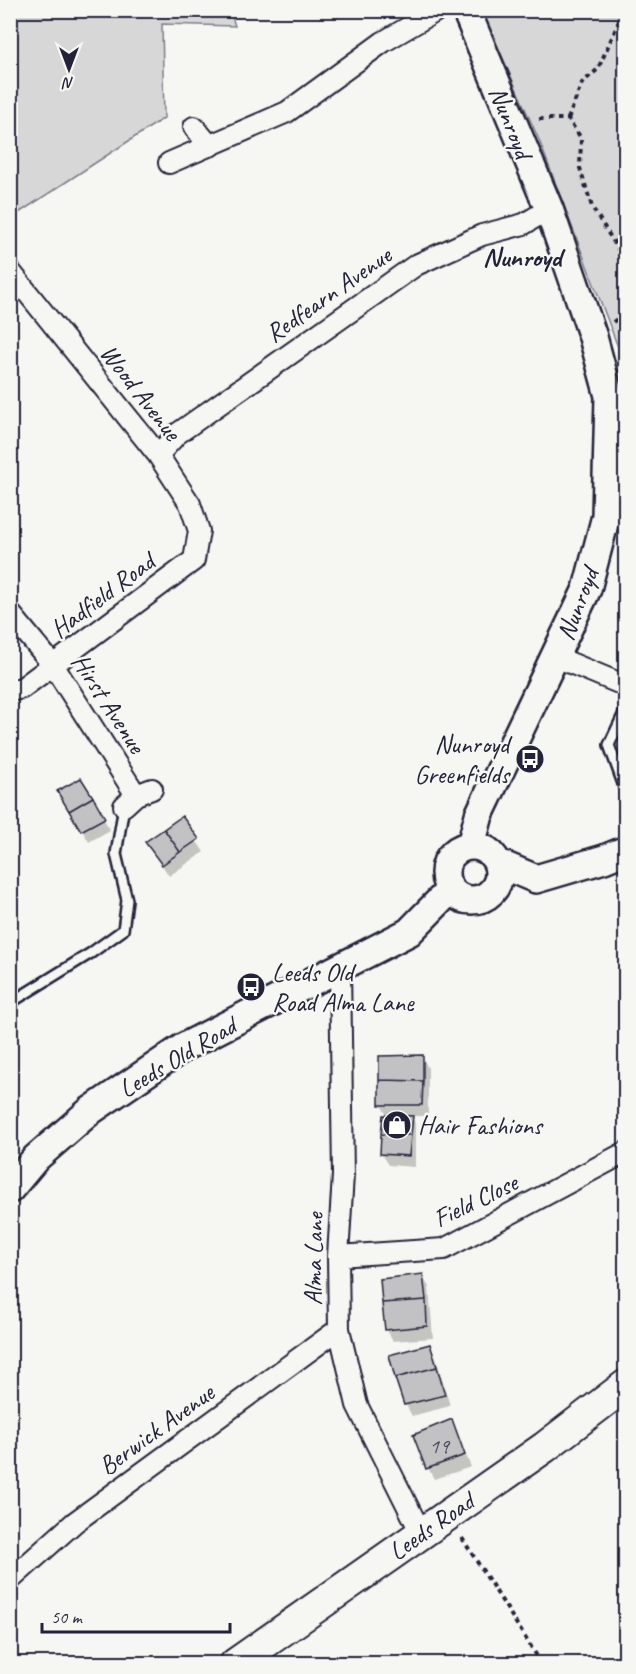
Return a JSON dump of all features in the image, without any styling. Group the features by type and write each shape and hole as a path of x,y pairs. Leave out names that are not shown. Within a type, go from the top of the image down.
{"main road":[{"name":"Leeds Road","path":"235,1664 545,1447 626,1385"}],"street":[{"path":"169,163 287,112 383,42 438,10"},
{"name":"Nunroyd","path":"466,10 549,209 593,337 617,396 606,516 587,589 479,815 471,845"},
{"path":"194,127 210,146"},
{"name":"Redfearn Avenue","path":"158,455 177,434 194,421 416,265 482,235 524,224 549,209"},
{"name":"Wood Avenue","path":"10,271 158,455 190,504 199,531 194,560"},
{"name":"Hadfield Road","path":"10,691 22,688 194,560"},
{"name":"Hirst Avenue","path":"10,613 53,665 137,797"},
{"path":"556,657 626,686"},
{"path":"498,863 498,883 486,898 466,901 449,891 443,871 452,853 471,845 488,850 498,863 536,879 604,859 626,850"},
{"name":"Leeds Old Road","path":"10,1189 36,1158 90,1110 184,1047 409,932 449,891"},
{"name":"Alma Lane","path":"340,968 343,1174 338,1256 339,1329 357,1405 420,1533"},
{"name":"Field Close","path":"338,1256 444,1249 626,1152"},
{"name":"Berwick Avenue","path":"10,1580 75,1522 339,1329"}],"lane":[{"path":"626,709 609,745 626,792"},
{"path":"10,1003 91,953 123,930 127,900 116,854 137,797"}],"path":[{"path":"568,119 582,83 598,69 624,10"},
{"path":"513,127 544,117 568,119"},
{"path":"568,119 581,138 580,168 592,207 626,262"},
{"path":"448,1515 542,1664"}],"shaded area":[{"path":"10,11 230,11 235,26 162,24 164,118 11,218"},
{"path":"482,11 625,11 625,361 539,140"}],"building":[{"path":"81,778 93,797 69,811 57,791"},
{"path":"93,797 105,818 81,831 69,811"},
{"path":"182,816 199,839 180,852 164,829"},
{"path":"164,829 180,852 162,865 145,842"},
{"path":"423,1055 423,1081 379,1080 379,1056"},
{"path":"379,1080 423,1081 422,1105 379,1105"},
{"name":"Hair Fashions","path":"383,1115 413,1116 411,1135 381,1134"},
{"path":"381,1134 411,1135 409,1156 380,1154"},
{"path":"423,1274 426,1300 382,1303 380,1279"},
{"path":"426,1300 427,1326 385,1330 382,1303"},
{"path":"430,1344 437,1367 395,1378 389,1355"},
{"path":"437,1367 445,1395 404,1405 395,1378"},
{"path":"452,1419 465,1455 426,1469 413,1435"}],"place":[{"name":"Nunroyd Greenfields","path":"530,759"},
{"name":"Leeds Old Road Alma Lane","path":"251,987"},
{"name":"Hair Fashions","path":"397,1125"}],"district":[{"name":"Nunroyd","path":"522,257"}]}
